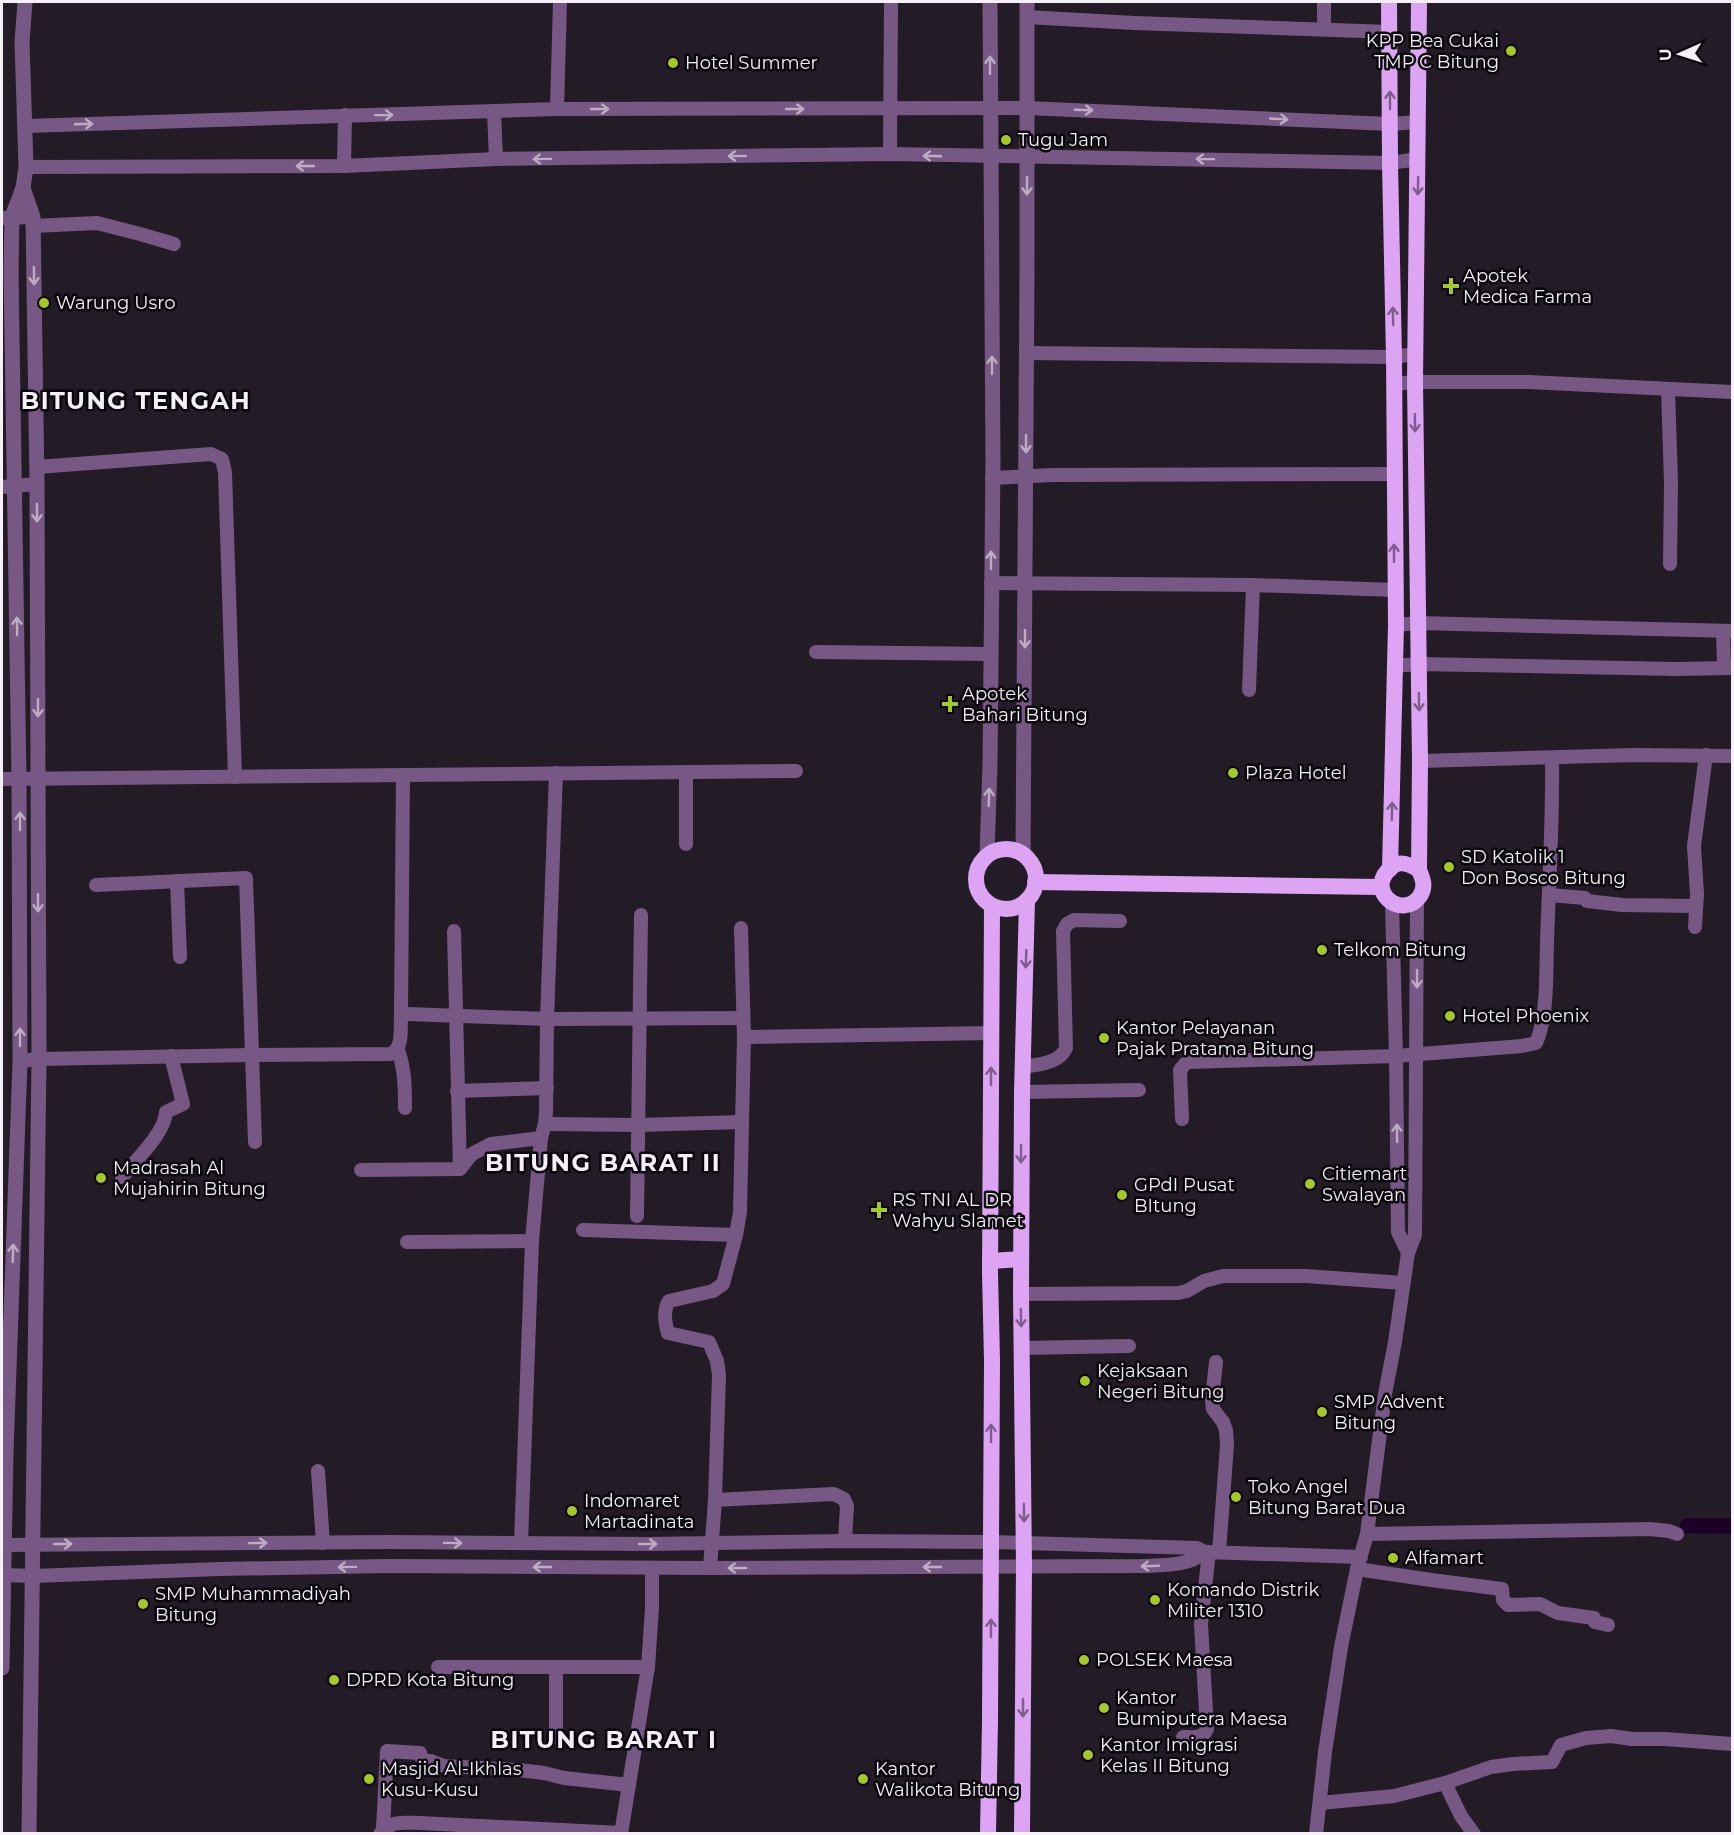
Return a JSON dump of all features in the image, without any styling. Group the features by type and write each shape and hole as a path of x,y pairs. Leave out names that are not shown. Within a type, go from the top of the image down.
{"highway":[{"path":"1389,2 1396,625 1390,869"},
{"path":"1419,2 1415,382 1420,761 1419,870 1424,887 1418,899 1402,906 1392,903 1383,893 1381,886 1383,875 1393,865 1409,864 1419,870"},
{"path":"1009,849 1023,855 1030,862 1035,882 1027,900 1012,909 992,907 982,898 976,882 979,867 987,855 1009,849"},
{"path":"1035,882 1381,886"},
{"path":"1022,1833 1024,1544 1021,1259 1027,900"},
{"path":"988,1833 991,1567 992,907"},
{"path":"990,1261 1021,1259"}],"street":[{"path":"2,1668 8,1212 20,1061 20,779 8,486 11,272 7,218 23,188 26,167 22,42 25,2"},
{"path":"557,109 560,2"},
{"path":"890,154 891,2"},
{"path":"987,855 991,654 993,254 990,2"},
{"path":"1324,2 1324,29"},
{"path":"1023,855 1027,9 1134,23 1389,32"},
{"path":"26,126 557,109 1026,108 1390,124 1418,122"},
{"path":"494,112 496,159"},
{"path":"344,166 345,116"},
{"path":"26,167 344,166 496,159 890,154 1390,163 1418,159"},
{"path":"23,188 33,222 39,779 39,1059 29,1833"},
{"path":"7,218 33,222 97,223 174,244"},
{"path":"1026,353 1394,357 1416,354"},
{"path":"1394,384 1528,382 1732,392"},
{"path":"1668,389 1671,483 1670,564"},
{"path":"37,468 211,454 222,459 225,472 235,777"},
{"path":"992,478 1026,475 1394,474"},
{"path":"8,486 37,484"},
{"path":"991,583 1253,585 1395,590"},
{"path":"1250,690 1253,585"},
{"path":"1395,666 1418,664 1728,668 1728,631 1418,623 1396,625"},
{"path":"816,652 991,654"},
{"path":"1695,927 1694,846 1706,755"},
{"path":"1420,761 1732,756"},
{"path":"1182,1119 1180,1070 1188,1062 1396,1056 1536,1043 1541,1032 1544,1009 1552,758"},
{"path":"2,779 796,771"},
{"path":"686,772 686,844"},
{"path":"521,1544 532,1241 547,1088 547,1018 556,773"},
{"path":"403,775 401,1014 398,1050 402,1061 405,1108"},
{"path":"96,885 246,878 255,1142"},
{"path":"177,880 180,957"},
{"path":"1549,895 1585,898 1587,901 1622,905 1696,906"},
{"path":"1316,1833 1325,1752 1341,1647 1367,1534 1385,1394 1395,1342 1407,1253 1415,1235 1418,899"},
{"path":"1392,903 1398,1232 1407,1253"},
{"path":"637,1216 641,915"},
{"path":"1023,1067 1056,1060 1063,1056 1066,1048 1064,931 1067,924 1074,921 1120,921"},
{"path":"710,1568 715,1500 719,1375 717,1360 709,1342 668,1333 665,1308 669,1301 713,1291 723,1284 741,1212 744,1037 741,928"},
{"path":"454,931 460,1169"},
{"path":"407,1014 547,1018 743,1018"},
{"path":"744,1037 992,1033"},
{"path":"20,1061 251,1054 391,1053 398,1050"},
{"path":"122,1177 152,1141 166,1120 166,1112 183,1104 171,1056"},
{"path":"457,1091 547,1088"},
{"path":"1022,1092 1138,1090"},
{"path":"545,1124 638,1125 742,1122"},
{"path":"460,1169 472,1154 491,1144 541,1138"},
{"path":"361,1170 460,1169"},
{"path":"583,1230 736,1235"},
{"path":"407,1242 532,1241"},
{"path":"1021,1294 1178,1293 1187,1291 1196,1284 1223,1276 1306,1276 1403,1283"},
{"path":"1022,1348 1129,1346"},
{"path":"1184,1737 1201,1736 1207,1729 1201,1624 1227,1445 1223,1422 1213,1409 1216,1362"},
{"path":"318,1471 323,1543"},
{"path":"715,1500 834,1494 844,1499 847,1506 845,1541"},
{"path":"1367,1534 1650,1529 1669,1530 1677,1534"},
{"path":"4,1545 845,1541 991,1542 1197,1548 1211,1552 1359,1563 1431,1580 1502,1589 1503,1600 1508,1605 1540,1604 1558,1613 1594,1618 1595,1622 1608,1625"},
{"path":"388,1566 389,1542"},
{"path":"218,1544 219,1569"},
{"path":"1104,1546 1104,1566"},
{"path":"4,1575 388,1566 652,1568 1104,1566 1185,1563 1211,1552"},
{"path":"382,1831 390,1824 420,1823 621,1833 648,1667 652,1568"},
{"path":"438,1667 648,1667"},
{"path":"556,1667 556,1737"},
{"path":"1320,1803 1394,1796 1445,1783 1491,1767 1552,1762 1561,1744 1586,1738 1611,1736 1732,1744"},
{"path":"382,1831 387,1751 420,1753 423,1761 431,1761 444,1766 519,1770 564,1778 629,1785"},
{"path":"1445,1783 1461,1816 1474,1833"}],"waterway":[{"path":"1687,1526 1732,1526"}],"place":[{"name":"KPP Bea Cukai TMP C Bitung","path":"1511,51"},
{"name":"Hotel Summer","path":"673,63"},
{"name":"Tugu Jam","path":"1006,140"},
{"name":"Apotek Medica Farma","path":"1451,286"},
{"name":"Warung Usro","path":"44,303"},
{"name":"Apotek Bahari Bitung","path":"950,704"},
{"name":"Plaza Hotel","path":"1233,773"},
{"name":"SD Katolik 1 Don Bosco Bitung","path":"1449,867"},
{"name":"Telkom Bitung","path":"1322,950"},
{"name":"Hotel Phoenix","path":"1450,1016"},
{"name":"Kantor Pelayanan Pajak Pratama Bitung","path":"1104,1038"},
{"name":"Madrasah Al Mujahirin Bitung","path":"101,1178"},
{"name":"Citiemart Swalayan","path":"1310,1184"},
{"name":"GPdI Pusat BItung","path":"1122,1195"},
{"name":"RS TNI AL DR Wahyu Slamet","path":"879,1210"},
{"name":"Kejaksaan Negeri Bitung","path":"1085,1381"},
{"name":"SMP Advent Bitung","path":"1322,1412"},
{"name":"Toko Angel Bitung Barat Dua","path":"1236,1497"},
{"name":"Indomaret Martadinata","path":"572,1511"},
{"name":"Alfamart","path":"1393,1558"},
{"name":"Komando Distrik Militer 1310","path":"1155,1600"},
{"name":"SMP Muhammadiyah Bitung","path":"143,1604"},
{"name":"POLSEK Maesa","path":"1084,1660"},
{"name":"DPRD Kota Bitung","path":"334,1680"},
{"name":"Kantor Bumiputera Maesa","path":"1104,1708"},
{"name":"Kantor Imigrasi Kelas II Bitung","path":"1088,1755"},
{"name":"Masjid Al-Ikhlas Kusu-Kusu","path":"369,1779"},
{"name":"Kantor Walikota Bitung","path":"863,1779"}],"district":[{"name":"BITUNG TENGAH","path":"136,400"},
{"name":"BITUNG BARAT II","path":"603,1162"},
{"name":"BITUNG BARAT I","path":"604,1739"}]}
